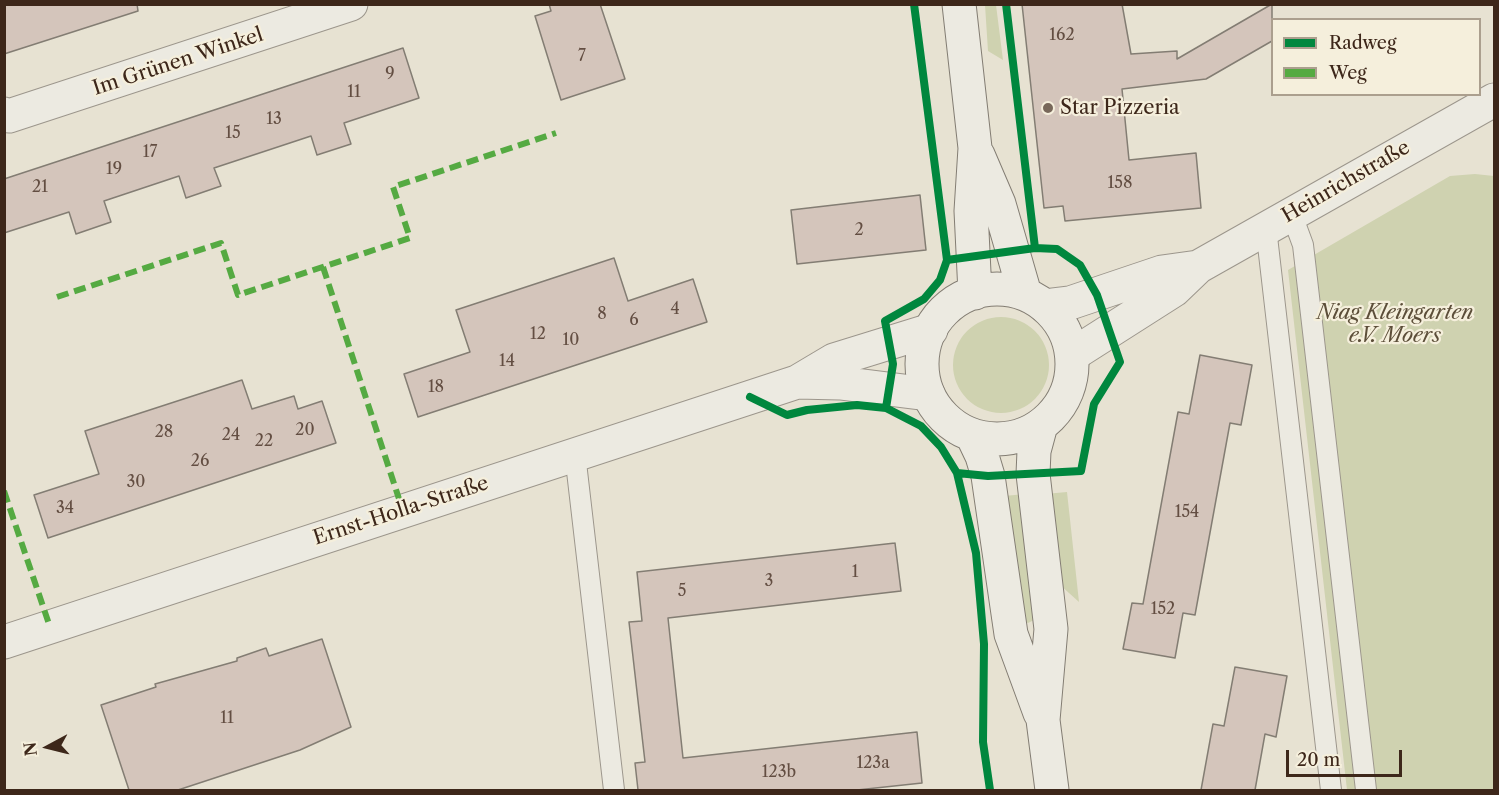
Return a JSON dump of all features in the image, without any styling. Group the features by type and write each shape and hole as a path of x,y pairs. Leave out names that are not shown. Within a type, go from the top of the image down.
{"street":[{"name":"Im Grünen Winkel","path":"4,114 9,116 20,113 351,4"},
{"path":"959,4 975,148 970,211 975,292"},
{"name":"Heinrichstraße","path":"1072,355 1174,290 1198,267 1494,100"},
{"path":"975,148 1035,300"},
{"name":"Heinrichstraße","path":"1035,300 1070,303 1162,272 1198,267"},
{"path":"1009,290 1035,300 1058,320 1067,337 1072,355 1071,375 1066,394 1056,411 1041,425 1015,437 986,439 954,426 940,412 928,394 922,362 931,330 942,314 957,301 975,292 1009,290"},
{"name":"Ernst-Holla-Straße","path":"4,642 798,382 834,360 931,330"},
{"name":"Ernst-Holla-Straße","path":"798,382 840,383 928,394"},
{"path":"1041,425 1034,451 1033,474 1051,629 1043,720 1052,790"},
{"path":"972,435 988,476 1011,634 1043,720"}],"lane":[{"path":"1279,221 1331,790"},
{"path":"1279,221 1303,244 1366,790"},
{"path":"575,454 614,790"}],"green space":[{"path":"985,5 996,5 1003,60 988,51"},
{"name":"Niag Kleingarten e.V. Moers","path":"1475,174 1494,176 1494,790 1347,790 1288,270 1450,176"},
{"path":"1001,317 1020,320 1035,331 1046,346 1049,365 1046,384 1035,399 1020,410 1001,413 982,410 967,399 956,384 953,365 956,346 967,331 982,320"},
{"path":"1067,492 1079,602 1059,584 1045,494"},
{"path":"1025,494 1034,620 1028,623 1025,622 1004,496"}],"building":[{"path":"4,4 137,4 138,11 4,54"},
{"path":"549,4 600,4 625,79 561,100 535,16 551,11"},
{"path":"1022,4 1122,4 1131,54 1177,51 1177,59 1272,4 1271,42 1206,79 1122,89 1129,160 1196,153 1201,208 1065,221 1063,206 1044,208"},
{"path":"403,48 419,98 344,123 351,144 317,155 311,136 214,168 221,186 186,198 179,176 104,201 111,222 76,234 69,212 4,233 4,179"},
{"path":"920,195 926,250 797,264 791,210"},
{"path":"614,258 628,301 693,279 707,322 418,417 404,374 470,352 456,310"},
{"path":"1200,355 1252,365 1241,425 1230,423 1195,615 1183,613 1175,658 1123,649 1132,603 1143,604 1178,412 1189,414"},
{"path":"242,380 252,409 294,396 298,409 322,401 336,443 48,538 34,495 99,474 85,431"},
{"path":"895,543 901,591 668,618 683,758 917,732 922,783 857,790 638,790 635,763 645,762 629,622 642,621 637,572"},
{"path":"322,639 351,727 300,750 178,790 129,790 101,705 156,687 155,684 237,661 237,658 266,648 269,656"},
{"path":"1235,667 1287,676 1276,737 1265,734 1255,790 1201,790 1213,724 1224,726"}],"marked path":[{"path":"57,297 221,243 238,295 410,238 393,187 556,133"},
{"path":"323,267 403,511"},
{"path":"4,491 50,627"}],"cycle path":[{"path":"914,4 947,260"},
{"path":"1006,4 1035,248"},
{"path":"886,408 893,364 885,321 924,299 940,280 947,260 1035,248 1057,249 1080,265 1097,295 1120,362 1094,404 1081,471 988,476 957,473"},
{"path":"750,397 787,415 807,410 857,405 886,408 921,426 941,447 957,473 976,553 984,644 983,742 990,790"}],"place":[{"name":"Star Pizzeria","path":"1048,108"}]}
